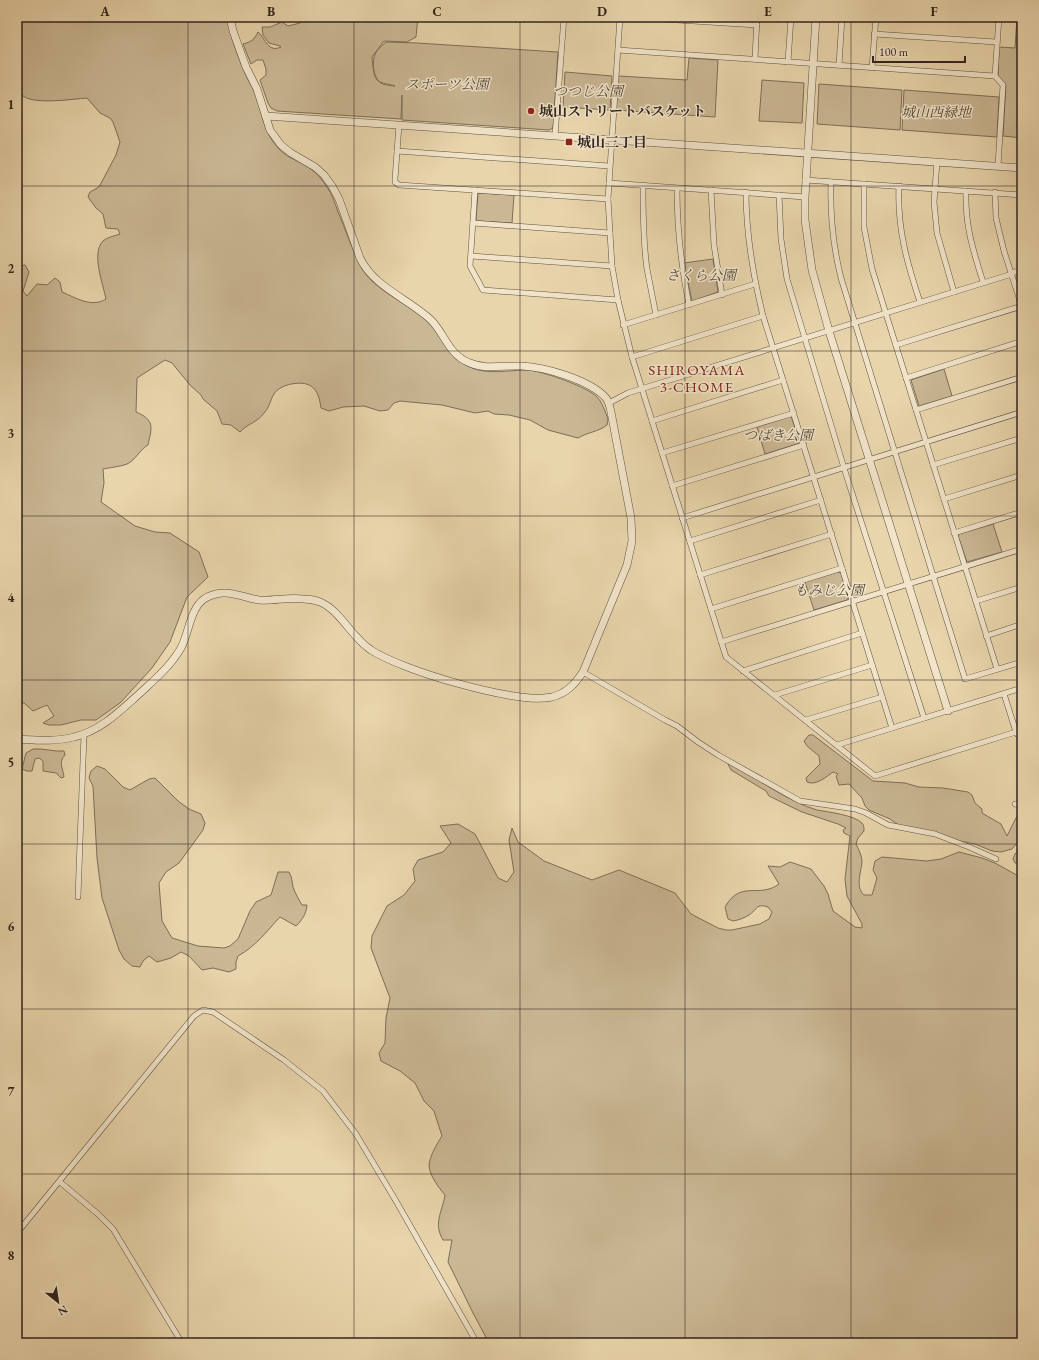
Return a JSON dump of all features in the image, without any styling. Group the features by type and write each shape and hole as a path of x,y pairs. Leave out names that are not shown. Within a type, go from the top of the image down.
{"street":[{"path":"17,739 49,741 73,738 106,723 175,658 183,645 194,612 199,604 210,596 223,593 260,600 302,598 319,602 326,605 335,613 358,640 383,658 429,674 486,691 534,698 553,697 569,689 583,672 627,565 632,541 631,518 609,403 587,384 542,368 519,366 486,367 469,363 460,357 446,343 435,324 430,319 381,283 369,272 360,258 339,199 332,186 315,166 291,153 281,145 270,130 257,89 246,67 233,31 230,17"},
{"path":"555,136 564,17"},
{"path":"620,17 609,166 608,199 612,266 623,325 632,357 726,657 875,776 1016,732"},
{"path":"628,17 757,26"},
{"path":"755,59 757,17"},
{"path":"788,62 791,17"},
{"path":"816,17 804,197 805,220 812,270 829,331 948,711"},
{"path":"839,65 842,17"},
{"path":"872,68 876,17"},
{"path":"994,76 999,17"},
{"path":"874,34 996,42"},
{"path":"618,50 994,76 1003,85 998,166"},
{"path":"266,116 1022,168"},
{"path":"399,125 395,182 398,185 608,199"},
{"path":"397,151 609,166"},
{"path":"937,162 935,189 935,217 937,233 954,292"},
{"path":"805,180 1022,195"},
{"path":"831,182 830,200 833,243 841,278 965,679 1022,662"},
{"path":"609,183 804,197"},
{"path":"864,184 864,216 867,244 872,269 997,669"},
{"path":"643,185 645,252 656,315"},
{"path":"899,186 899,211 902,238 907,263 920,302"},
{"path":"677,188 681,262 689,305"},
{"path":"475,190 470,266 483,290 618,300"},
{"path":"711,190 714,245 722,295"},
{"path":"966,191 968,229 983,282"},
{"path":"746,192 748,241 755,284 892,728"},
{"path":"896,345 1022,306 996,218 995,192"},
{"path":"779,195 781,239 786,271 844,468 924,718"},
{"path":"473,223 610,233"},
{"path":"471,256 612,266"},
{"path":"609,403 628,393 1022,270"},
{"path":"623,325 755,284"},
{"path":"632,357 764,316"},
{"path":"906,378 1022,341"},
{"path":"916,410 1022,377"},
{"path":"652,421 784,380"},
{"path":"682,518 1022,412"},
{"path":"662,453 794,413"},
{"path":"933,465 1022,438"},
{"path":"672,486 804,445"},
{"path":"944,499 1022,475"},
{"path":"690,541 821,500"},
{"path":"954,533 1022,512"},
{"path":"700,575 832,534"},
{"path":"721,642 1022,549"},
{"path":"711,608 842,568"},
{"path":"976,601 1022,587"},
{"path":"986,636 1022,624"},
{"path":"743,670 862,633"},
{"path":"775,695 872,665"},
{"path":"583,672 677,726 718,755 800,801 854,809 866,813 888,825 935,834 969,847 996,860"},
{"path":"837,745 1022,688"},
{"path":"1004,694 1016,732 1022,741"},
{"path":"806,720 882,697"},
{"path":"78,897 84,734"},
{"path":"1015,804 1022,806"},
{"path":"17,1233 194,1016 203,1010 212,1012 284,1060 323,1091 356,1134 477,1343"},
{"path":"60,1182 98,1214 113,1229 182,1343"}],"green space":[{"path":"17,17 227,17 236,51 245,74 255,93 270,137 274,144 283,153 311,169 325,184 333,199 361,267 374,283 426,320 459,361 480,370 496,372 535,371 575,384 592,393 599,399 608,419 607,425 578,438 548,430 530,420 509,415 494,414 488,411 475,413 442,405 400,401 394,403 388,410 380,411 364,406 343,407 329,411 321,408 318,396 311,386 297,383 286,385 277,391 262,416 240,432 231,425 222,424 217,411 203,399 172,363 165,360 137,378 136,412 146,418 151,425 148,445 127,464 103,469 104,483 101,502 135,526 155,532 170,533 199,552 208,577 187,597 170,642 152,668 120,703 96,720 81,720 61,725 49,725 43,723 54,716 47,705 33,711 24,703 17,703 17,266 25,265 29,272 23,291 27,296 37,284 47,285 55,278 60,282 62,292 78,299 95,303 106,299 99,269 98,253 103,241 120,234 118,229 106,228 103,214 96,208 88,197 90,192 99,187 116,155 120,142 113,122 110,118 100,113 87,98 54,101 36,100 23,96 17,89"},
{"name":"スポーツ公園","path":"304,17 418,17 416,37 407,42 384,41 378,49 386,42 558,52 553,128 549,130 402,120 402,95 401,119 277,111 271,108 268,103 260,80 266,75 263,60 257,60 251,64 243,44 252,40 258,32 270,47 281,47 269,43 263,35 262,27 270,27 282,22 288,26 300,23","holes":["378,49 373,65 378,80 374,74 372,57"]},
{"path":"1017,17 1022,17 1022,138 1003,136 1006,85 998,76 999,47 1015,48"},
{"path":"689,58 718,60 715,117 616,110 618,76 687,80"},
{"name":"つつじ公園","path":"565,72 612,76 610,110 563,107"},
{"path":"762,80 804,83 802,123 759,121"},
{"path":"819,84 902,90 900,130 817,124"},
{"name":"城山西緑地","path":"904,90 999,97 997,137 902,130"},
{"path":"478,194 514,195 512,223 477,221"},
{"name":"さくら公園","path":"713,259 718,292 692,301 684,263"},
{"path":"944,369 952,396 919,406 911,380"},
{"name":"つばき公園","path":"791,416 800,443 765,454 757,427"},
{"path":"993,524 1002,552 967,562 958,536 959,534"},
{"name":"もみじ公園","path":"838,572 841,573 848,598 847,600 814,610 805,582"},
{"path":"809,735 813,735 873,781 905,783 919,787 943,788 968,792 972,795 975,803 982,809 982,813 1001,824 1007,836 1020,810 1022,810 1022,826 1018,842 1012,849 1001,852 992,851 975,844 916,832 869,810 865,806 862,798 849,784 839,785 836,776 838,774 833,772 817,782 807,782 806,778 820,764 819,756 807,746 804,741"},
{"path":"33,749 64,751 65,755 61,763 64,777 61,778 56,773 43,771 43,761 39,758 35,759 32,771 22,769 26,753"},
{"path":"730,763 773,789 806,806 817,810 847,816 862,823 864,826 864,831 858,838 856,844 862,860 859,884 861,892 864,895 872,895 877,878 873,870 875,861 882,857 927,861 941,859 959,852 995,863 1022,878 1022,1343 489,1343 473,1313 448,1262 452,1240 443,1240 440,1234 438,1223 445,1195 429,1169 431,1157 442,1136 434,1111 424,1101 415,1083 400,1071 381,1061 379,1053 385,1043 386,1018 390,998 371,948 372,936 387,906 404,895 415,881 413,869 418,860 443,852 451,843 440,826 458,824 475,834 498,878 507,882 514,872 509,840 512,828 518,842 544,861 592,880 619,870 675,893 691,914 718,928 726,930 760,924 769,919 772,912 768,907 759,906 747,916 733,921 728,919 725,907 731,899 744,891 764,890 779,884 768,866 780,867 790,862 811,869 824,886 833,911 855,927 862,928 862,924 847,896 845,879 850,836 844,833 843,830 846,828 802,812 769,796 766,791 731,770 728,764"},
{"path":"97,766 105,769 123,787 130,790 149,779 155,778 178,801 189,809 201,814 205,823 203,830 179,863 166,872 159,883 162,921 172,938 198,946 224,948 230,946 238,939 250,911 256,902 271,895 278,872 289,872 298,899 302,905 307,905 305,914 301,921 296,926 280,917 256,943 238,956 236,969 229,972 213,968 202,970 189,956 181,952 171,958 157,962 149,956 143,961 140,967 132,966 124,959 119,950 102,898 97,858 93,786 89,778 91,771"},
{"path":"1022,846 1022,863 1015,863 1013,859 1015,854"}],"place":[{"name":"城山ストリートバスケット","path":"531,111"},
{"name":"城山三丁目","path":"569,142"}],"district":[{"name":"SHIROYAMA 3-CHOME","path":"697,378"}]}
